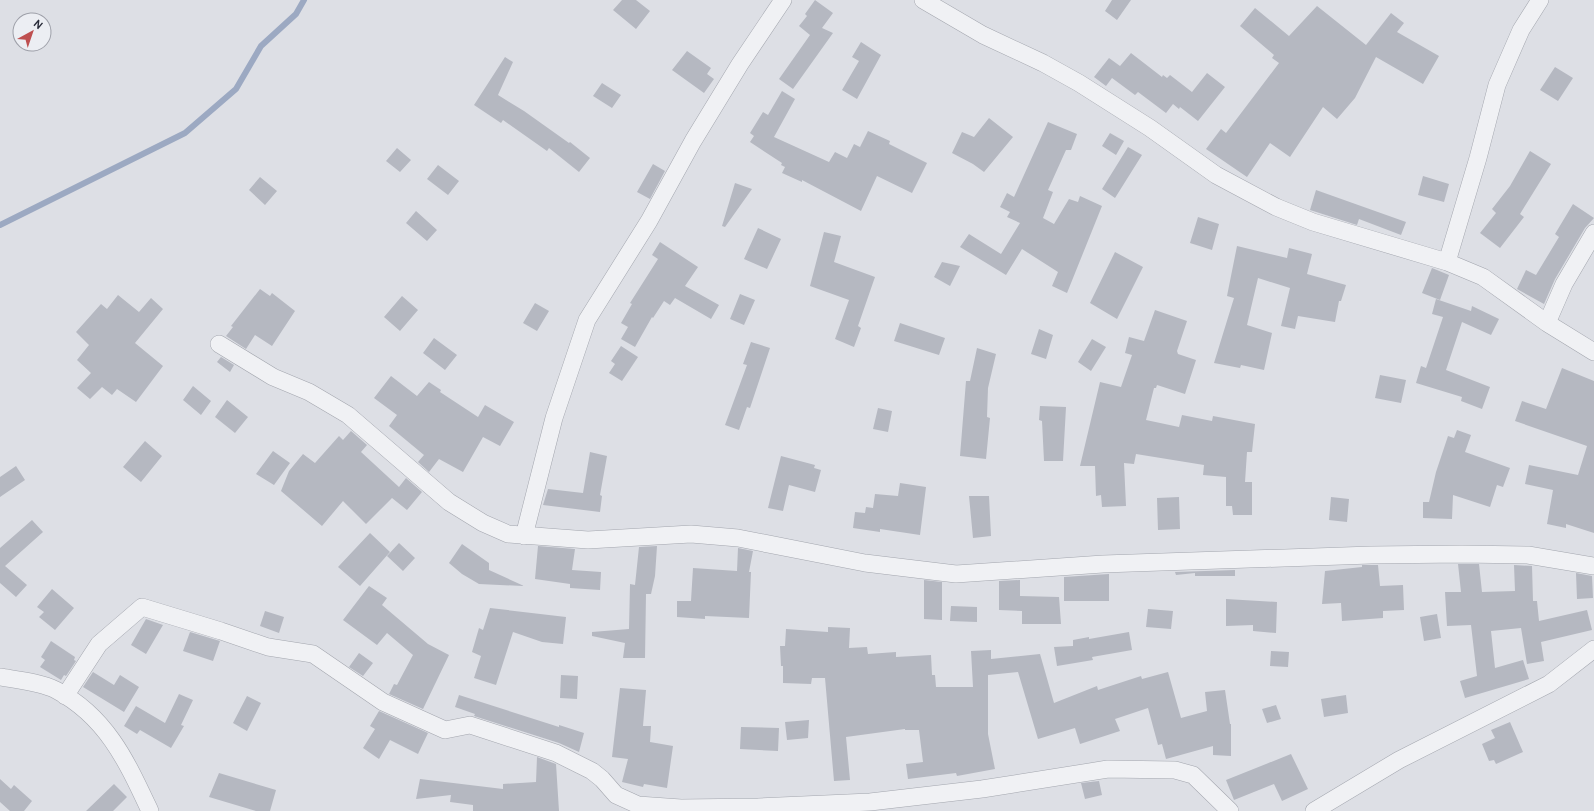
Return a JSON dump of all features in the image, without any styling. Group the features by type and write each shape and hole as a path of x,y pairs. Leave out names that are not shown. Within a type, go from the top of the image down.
{"street":[{"path":"524,536 554,418 587,320 649,221 693,141 740,64 783,0"},
{"path":"923,0 983,34 1080,83 1150,128 1216,175 1276,207 1313,222 1447,262 1483,277 1547,323 1594,352"},
{"path":"1447,262 1478,158 1497,84 1521,30 1540,0"},
{"path":"1547,323 1564,284 1594,233"},
{"path":"219,344 273,377 309,392 348,416 449,502 483,523 508,534 588,540 691,534 738,538 865,563 956,574 1103,564 1371,555 1528,555 1594,566"},
{"path":"65,696 98,644 142,607 268,647 314,654 383,702 445,730 470,725 556,753 592,771 602,779 616,795 638,805 681,808 870,802 982,789 1108,770 1175,770 1193,775 1230,811"},
{"path":"1322,809 1398,760 1548,684 1594,650"},
{"path":"0,677 26,681 56,690 88,711 108,732 126,761 150,811"}],"building":[{"path":"622,0 636,0 650,11 636,29 613,10"},
{"path":"815,0 833,13 822,28 833,33 793,89 779,79 810,35 799,26 807,16 805,14"},
{"path":"1112,0 1131,0 1117,20 1105,11"},
{"path":"1317,6 1366,45 1391,13 1404,23 1397,32 1439,56 1423,84 1376,57 1355,98 1337,119 1323,107 1290,157 1270,143 1247,177 1206,149 1221,129 1226,133 1279,63 1272,58 1274,55 1240,26 1255,8 1289,36"},
{"path":"861,42 881,55 857,99 842,90 859,61 852,57"},
{"path":"687,51 711,68 707,74 714,79 704,93 672,70"},
{"path":"1131,53 1162,77 1163,75 1167,78 1170,75 1192,92 1207,73 1225,87 1198,121 1180,107 1179,109 1173,104 1166,113 1138,92 1135,95 1112,78 1106,86 1094,77 1109,58 1120,66"},
{"path":"505,57 513,62 498,95 524,111 569,143 570,142 590,158 579,172 549,148 547,151 503,120 501,123 474,105"},
{"path":"1555,67 1573,78 1558,101 1540,90"},
{"path":"602,83 621,95 612,108 593,96"},
{"path":"782,91 795,99 774,137 829,162 835,152 847,158 854,144 860,147 868,131 890,141 889,144 927,163 912,193 877,176 861,211 802,180 802,182 782,173 785,167 781,165 782,163 750,142 754,136 750,133 763,112 768,115"},
{"path":"989,118 1013,137 984,172 973,164 952,153 962,132 974,137"},
{"path":"1048,122 1077,134 1071,150 1066,150 1048,190 1053,192 1043,218 1054,224 1069,199 1078,202 1080,196 1102,206 1067,293 1052,286 1058,272 1022,249 1006,275 960,247 969,234 1001,254 1020,223 1007,217 1010,212 1000,207 1007,193 1014,197"},
{"path":"1110,133 1124,141 1116,155 1102,146"},
{"path":"1128,147 1142,155 1115,198 1102,189"},
{"path":"397,148 411,160 400,172 386,161"},
{"path":"1530,151 1551,164 1520,214 1524,217 1500,248 1480,233 1496,213 1492,209 1510,186"},
{"path":"653,164 665,171 650,199 637,192"},
{"path":"438,165 459,181 448,195 427,179"},
{"path":"1423,176 1449,184 1444,202 1418,195"},
{"path":"260,177 277,191 265,205 249,190"},
{"path":"735,183 752,189 725,227 722,226"},
{"path":"1316,190 1406,222 1401,235 1359,219 1357,225 1310,210"},
{"path":"1573,204 1594,218 1585,228 1555,279 1544,304 1517,289 1526,270 1536,275 1559,237 1555,234"},
{"path":"416,211 437,230 427,241 406,223"},
{"path":"1198,217 1219,224 1212,250 1190,243"},
{"path":"758,228 781,239 767,269 744,259"},
{"path":"824,232 841,236 834,262 875,277 858,326 861,328 854,347 835,339 849,300 810,286"},
{"path":"660,242 698,267 685,286 719,305 711,319 675,298 670,305 664,301 653,318 652,317 635,347 621,339 628,327 621,323 632,304 630,303 658,259 652,255"},
{"path":"1237,246 1287,258 1289,248 1312,254 1307,274 1346,285 1341,301 1339,301 1335,322 1298,316 1295,329 1281,326 1290,288 1258,278 1247,325 1272,333 1264,370 1241,365 1240,368 1214,363 1234,298 1227,296"},
{"path":"1115,252 1143,267 1117,319 1090,303"},
{"path":"942,262 960,266 950,286 934,277"},
{"path":"1432,268 1449,275 1440,300 1422,293"},
{"path":"260,289 270,296 272,293 295,311 272,346 255,335 246,349 226,336 233,327 231,326"},
{"path":"740,294 755,300 744,325 730,319"},
{"path":"118,295 139,312 151,298 163,309 135,343 163,366 136,402 117,389 112,395 102,387 90,399 77,388 91,373 77,360 89,345 76,332 101,304 107,309"},
{"path":"402,296 418,310 400,331 384,317"},
{"path":"1436,299 1471,311 1472,306 1499,319 1491,335 1462,322 1446,370 1490,387 1482,409 1461,401 1462,397 1416,383 1421,366 1426,368 1443,317 1432,314"},
{"path":"535,303 549,311 537,331 523,323"},
{"path":"1155,310 1187,321 1177,351 1178,354 1196,360 1185,394 1157,385 1156,388 1154,388 1146,420 1179,427 1182,415 1212,421 1213,416 1255,424 1252,452 1247,452 1245,482 1252,482 1252,515 1233,515 1232,506 1226,506 1226,477 1203,475 1204,465 1136,454 1134,464 1124,463 1126,506 1102,507 1101,495 1096,496 1095,466 1080,466 1100,382 1121,387 1132,355 1125,353 1129,337 1144,341"},
{"path":"900,323 945,338 939,355 894,341"},
{"path":"1039,329 1053,335 1046,359 1031,354"},
{"path":"434,338 457,355 445,370 423,353"},
{"path":"1092,339 1106,347 1091,371 1078,362"},
{"path":"751,342 770,348 750,408 747,407 739,430 725,425 747,365 743,364"},
{"path":"621,346 638,357 622,381 609,373 615,364 611,361"},
{"path":"977,348 996,354 988,388 987,417 990,418 986,459 960,456 966,381 970,381"},
{"path":"221,357 234,365 230,372 217,362"},
{"path":"1562,368 1594,381 1594,533 1566,524 1566,528 1547,524 1553,490 1525,484 1529,465 1578,475 1587,446 1515,421 1522,401 1546,409"},
{"path":"1380,375 1406,380 1401,403 1375,398"},
{"path":"391,376 417,396 429,382 441,390 440,392 478,417 485,405 514,422 500,446 483,437 463,472 439,459 429,472 418,462 424,455 389,426 397,415 374,398"},
{"path":"193,386 211,401 201,415 183,400"},
{"path":"227,400 248,417 235,433 215,417"},
{"path":"1040,406 1066,407 1063,461 1044,461 1042,421 1039,420"},
{"path":"878,408 892,411 888,432 873,429"},
{"path":"1457,430 1471,435 1465,452 1510,468 1503,487 1497,485 1490,507 1453,495 1452,519 1423,518 1423,502 1429,502 1436,472 1448,436 1454,438"},
{"path":"351,431 367,445 361,452 399,487 406,478 422,492 407,510 392,498 366,524 343,501 322,526 281,491 289,471 303,454 315,463 339,436 343,440"},
{"path":"145,441 162,456 141,482 123,467"},
{"path":"273,451 290,463 274,485 256,474"},
{"path":"590,452 607,456 600,495 602,496 600,512 543,505 548,489 583,493"},
{"path":"781,456 815,465 814,468 821,470 815,492 789,485 783,511 768,508"},
{"path":"16,466 25,480 0,497 0,477"},
{"path":"900,483 926,487 920,535 880,529 880,532 853,528 855,512 865,513 866,507 873,508 875,494 898,496"},
{"path":"969,496 989,496 991,536 973,538"},
{"path":"1179,497 1180,529 1158,530 1157,498"},
{"path":"1331,497 1349,499 1347,522 1329,520"},
{"path":"32,520 43,532 5,566 27,585 16,597 0,583 0,548"},
{"path":"370,533 390,552 360,586 338,567"},
{"path":"399,543 415,558 403,571 387,556"},
{"path":"462,544 489,563 489,570 524,586 479,584 462,574 449,563"},
{"path":"538,546 575,549 572,570 601,572 600,590 570,588 570,584 535,579"},
{"path":"657,546 655,576 651,594 646,594 645,658 623,658 625,643 592,636 592,632 629,629 630,584 635,585 639,547"},
{"path":"738,548 753,551 749,572 751,572 749,618 705,616 705,619 677,617 677,601 691,601 693,568 737,571"},
{"path":"1458,564 1479,564 1482,592 1515,591 1514,565 1532,566 1533,601 1537,601 1539,621 1587,610 1592,630 1541,642 1544,661 1527,664 1521,628 1491,631 1495,668 1523,660 1529,679 1465,698 1460,681 1477,676 1471,625 1447,626 1445,592 1461,592"},
{"path":"1362,565 1378,565 1380,586 1403,585 1404,610 1383,611 1383,618 1342,621 1341,603 1322,604 1325,571 1362,567"},
{"path":"1235,570 1235,576 1195,576 1195,573 1176,575 1175,572"},
{"path":"1576,573 1592,576 1593,598 1577,599"},
{"path":"1109,574 1109,601 1064,601 1064,577"},
{"path":"924,580 942,582 942,620 924,619"},
{"path":"1020,580 1020,596 1059,597 1061,624 1022,624 1022,611 999,610 999,581"},
{"path":"369,586 387,598 382,605 428,644 449,655 423,709 389,694 394,684 397,685 413,655 387,633 377,645 343,620"},
{"path":"52,589 74,608 55,630 39,617 44,612 37,607"},
{"path":"1226,599 1277,602 1276,633 1253,631 1253,625 1226,626"},
{"path":"951,606 977,607 977,622 950,621"},
{"path":"490,608 566,617 563,644 542,642 513,632 496,685 474,678 481,656 472,652 479,628 483,630"},
{"path":"1148,609 1173,611 1171,629 1146,627"},
{"path":"265,611 284,617 279,633 260,626"},
{"path":"1437,614 1441,638 1424,641 1420,617"},
{"path":"146,619 163,625 146,654 131,645"},
{"path":"828,627 850,628 849,648 867,647 868,654 896,652 896,657 931,655 932,675 935,675 936,687 973,687 971,651 991,650 991,659 1040,654 1054,703 1097,686 1098,690 1141,676 1142,679 1168,672 1181,718 1207,711 1205,692 1225,690 1231,724 1231,756 1213,755 1213,746 1166,759 1162,744 1158,745 1148,708 1115,719 1120,731 1080,744 1075,728 1038,739 1018,672 988,675 988,734 995,769 957,776 956,773 908,779 906,764 923,762 919,730 905,729 846,737 850,780 834,781 825,678 812,678 811,684 783,683 783,666 781,666 780,646 785,646 786,629 828,632"},
{"path":"190,632 220,641 213,661 183,651"},
{"path":"1129,632 1132,650 1092,657 1093,660 1057,666 1054,647 1073,646 1073,640 1089,637 1089,639"},
{"path":"51,641 75,657 74,660 76,661 66,676 64,675 61,680 40,667 45,660 41,657"},
{"path":"1271,651 1289,652 1288,667 1270,666"},
{"path":"359,653 373,663 363,676 349,667"},
{"path":"93,672 114,685 120,675 139,687 124,712 83,687"},
{"path":"561,675 578,676 577,699 560,698"},
{"path":"620,688 646,690 643,726 651,726 650,742 673,746 667,788 644,784 643,787 622,782 628,759 612,757"},
{"path":"179,694 193,700 181,725 184,726 171,748 140,730 137,734 124,726 136,706 165,723"},
{"path":"459,695 559,727 559,725 584,733 579,752 559,743 474,716 475,714 455,707"},
{"path":"1346,695 1348,713 1324,717 1321,699"},
{"path":"247,696 261,703 247,731 233,723"},
{"path":"1276,705 1281,719 1267,723 1262,709"},
{"path":"379,711 428,733 418,754 390,740 379,759 363,748 375,729 370,726"},
{"path":"809,720 808,738 787,740 785,722"},
{"path":"1510,722 1523,752 1496,764 1494,760 1489,761 1482,744 1495,738 1491,730"},
{"path":"741,727 779,728 778,751 740,749"},
{"path":"1291,754 1308,789 1282,801 1274,784 1234,800 1226,780"},
{"path":"537,757 556,764 559,811 473,811 473,805 450,802 451,795 416,799 420,779 503,789 503,784 536,782"},
{"path":"219,773 276,790 270,811 256,811 209,797"},
{"path":"0,779 11,789 14,785 32,801 24,811 10,811 0,802"},
{"path":"1099,781 1102,795 1085,799 1081,783"},
{"path":"114,784 127,797 113,811 86,811"}],"waterway":[{"path":"0,225 185,133 236,89 261,46 296,14 304,0"}]}
